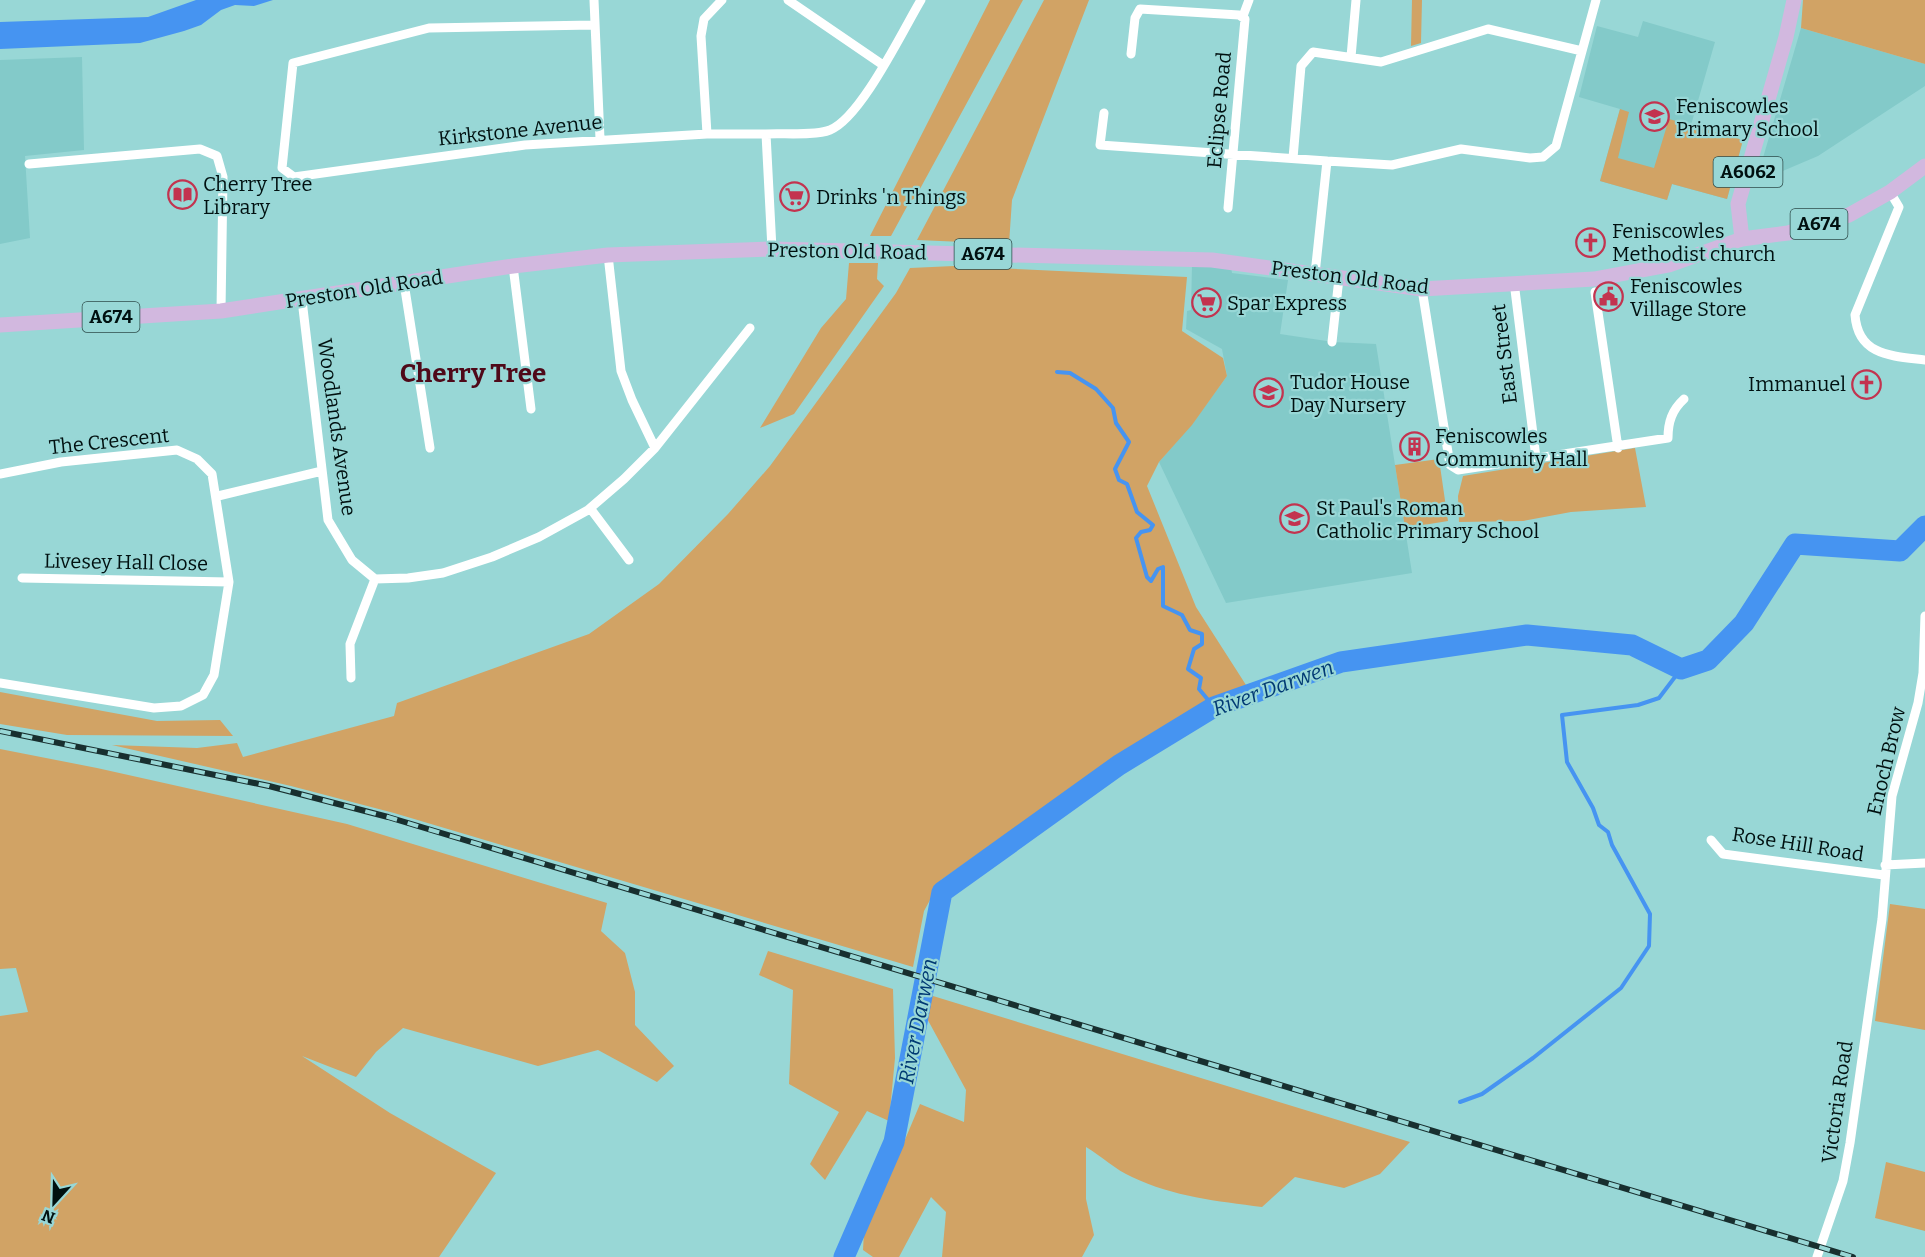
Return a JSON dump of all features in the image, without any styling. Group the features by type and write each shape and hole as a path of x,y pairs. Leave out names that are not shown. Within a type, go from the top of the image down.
{"main road":[{"name":"A6062","path":"1742,239 1738,204 1786,37 1794,0"},
{"name":"Preston Old Road","path":"0,325 221,310 302,300 513,266 608,255 772,249 1212,260 1422,289 1594,279 1669,266 1742,239 1788,232 1849,216 1890,192 1925,166"}],"street":[{"path":"594,0 600,139"},
{"path":"707,134 701,36 704,19 722,0"},
{"path":"788,0 883,65"},
{"name":"Kirkstone Avenue","path":"594,25 429,28 293,63 282,168 294,177 525,145 707,134 828,131 845,122 883,65 921,0"},
{"name":"Eclipse Road","path":"1228,208 1245,24 1243,16 1249,0"},
{"path":"1351,57 1356,0"},
{"path":"1104,113 1101,145 1233,156 1392,165 1461,149 1530,158 1543,157 1556,146 1596,0"},
{"path":"1131,54 1135,18 1140,9 1243,16"},
{"path":"1293,158 1302,66 1313,52 1381,62 1488,29 1582,51"},
{"path":"766,134 772,249"},
{"path":"29,164 200,149 217,156 223,177 221,310"},
{"path":"1315,274 1327,161"},
{"path":"1890,192 1899,207 1855,315 1856,329 1864,341 1880,352 1925,360"},
{"path":"608,255 621,371 632,400 656,448"},
{"path":"513,266 531,409"},
{"path":"1332,342 1339,278"},
{"name":"East Street","path":"1514,282 1536,458"},
{"path":"404,283 430,448"},
{"path":"1422,289 1450,465 1458,470 1618,448 1668,438 1668,424 1676,406 1684,399"},
{"path":"1595,292 1618,448"},
{"name":"Woodlands Avenue","path":"302,300 328,520 352,560 375,579"},
{"path":"351,678 350,644 375,579 408,578 443,573 492,558 539,537 590,508 656,448 750,328"},
{"name":"The Crescent","path":"0,474 61,462 177,450 197,459 212,474 218,496 230,582 214,675 203,695 182,706 154,708 0,683"},
{"path":"218,496 322,471"},
{"path":"590,508 629,560"},
{"name":"Livesey Hall Close","path":"22,579 230,582"},
{"name":"Enoch Brow","path":"1877,949 1882,919 1892,796 1918,703 1925,616"},
{"name":"Rose Hill Road","path":"1711,840 1723,855 1884,875"},
{"path":"1885,864 1925,863"},
{"name":"Victoria Road","path":"1817,1257 1847,1164 1877,949"}],"shaded area":[{"path":"990,0 1023,0 915,198 910,201 891,236 870,236"},
{"path":"1044,0 1089,0 1012,200 1009,244 917,240"},
{"path":"1412,0 1422,0 1421,43 1411,46"},
{"path":"1803,0 1925,0 1925,64 1801,28"},
{"name":"Feniscowles Primary School","path":"1643,21 1715,42 1691,125 1743,140 1727,199 1672,184 1667,200 1600,181 1620,109 1579,97 1597,26 1638,37"},
{"name":"Feniscowles Primary School","path":"1801,28 1925,64 1925,86 1818,156 1778,173 1760,168"},
{"path":"82,57 84,150 25,156 30,238 0,244 0,60"},
{"path":"1620,109 1629,112 1618,158 1654,168 1669,119 1743,140 1727,199 1672,184 1667,200 1600,181"},
{"path":"849,263 878,263 877,279 884,286 794,414 760,428 821,328 846,299"},
{"name":"St Paul's Roman Catholic Primary School","path":"1192,265 1231,267 1232,273 1288,280 1280,334 1333,342 1376,344 1412,573 1226,603 1159,462 1192,424 1227,376 1222,349 1186,329 1187,311 1191,310"},
{"path":"954,266 1187,277 1182,331 1223,358 1227,376 1192,425 1159,462 1147,486 1196,607 1246,685 1222,694 1129,748 941,880 924,911 913,967 394,813 291,786 112,745 197,748 237,743 243,757 394,716 397,703 589,634 659,584 728,514 770,466 896,293 910,268"},
{"path":"1635,448 1646,507 1571,512 1523,521 1459,522 1458,496 1463,476"},
{"path":"1439,459 1448,521 1405,528 1395,465"},
{"path":"0,692 157,721 220,720 233,736 67,735 0,724"},
{"path":"0,749 97,768 347,824 607,903 601,931 625,953 635,992 635,1025 674,1066 657,1082 598,1050 538,1066 403,1028 376,1052 356,1077 302,1056 390,1113 496,1173 439,1257 0,1257 0,1016 28,1012 16,968 0,969"},
{"path":"1890,904 1925,909 1925,1030 1875,1021"},
{"path":"768,951 893,989 895,1058 889,1121 867,1111 825,1180 810,1164 839,1112 789,1084 793,990 759,975"},
{"path":"933,996 1410,1142 1380,1174 1344,1188 1295,1177 1262,1207 1196,1197 1148,1184 1114,1167 1086,1147 1086,1199 1094,1235 1082,1257 942,1257 946,1212 931,1197 899,1257 873,1257 863,1250 865,1214 888,1180 920,1104 964,1122 966,1090 924,1013"},
{"path":"1886,1162 1925,1172 1925,1231 1875,1218"}],"water":[{"path":"196,0 273,0 254,6 235,5 221,10 201,25 140,43 0,49 0,22 148,17"}],"waterway":[{"path":"1057,372 1070,373 1096,389 1113,408 1116,423 1129,442 1115,469 1119,480 1127,484 1137,512 1153,525 1150,530 1141,532 1136,538 1147,577 1151,581 1158,569 1163,567 1163,606 1182,615 1190,630 1202,634 1202,644 1194,649 1188,669 1201,678 1199,689 1214,707"},
{"name":"River Darwen","path":"844,1257 894,1142 942,892 1119,765 1214,707 1341,662 1527,635 1632,645 1681,669 1708,660 1744,623 1795,544 1900,551 1925,526"},
{"path":"1460,1102 1482,1094 1533,1058 1621,988 1649,946 1650,914 1612,845 1608,832 1599,825 1593,808 1567,762 1562,715 1638,705 1659,698 1681,669"}],"railway":[{"path":"0,731 269,786 388,817 1853,1257"}],"place":[{"name":"Feniscowles Primary School","path":"1655,117"},
{"name":"Cherry Tree Library","path":"182,195"},
{"name":"Drinks 'n Things","path":"795,197"},
{"name":"Feniscowles Methodist church","path":"1591,242"},
{"name":"Feniscowles Village Store","path":"1609,297"},
{"name":"Spar Express","path":"1206,303"},
{"name":"Immanuel","path":"1867,384"},
{"name":"Tudor House Day Nursery","path":"1269,393"},
{"name":"Feniscowles Community Hall","path":"1414,447"},
{"name":"St Paul's Roman Catholic Primary School","path":"1295,519"}],"district":[{"name":"Cherry Tree","path":"473,373"}]}
